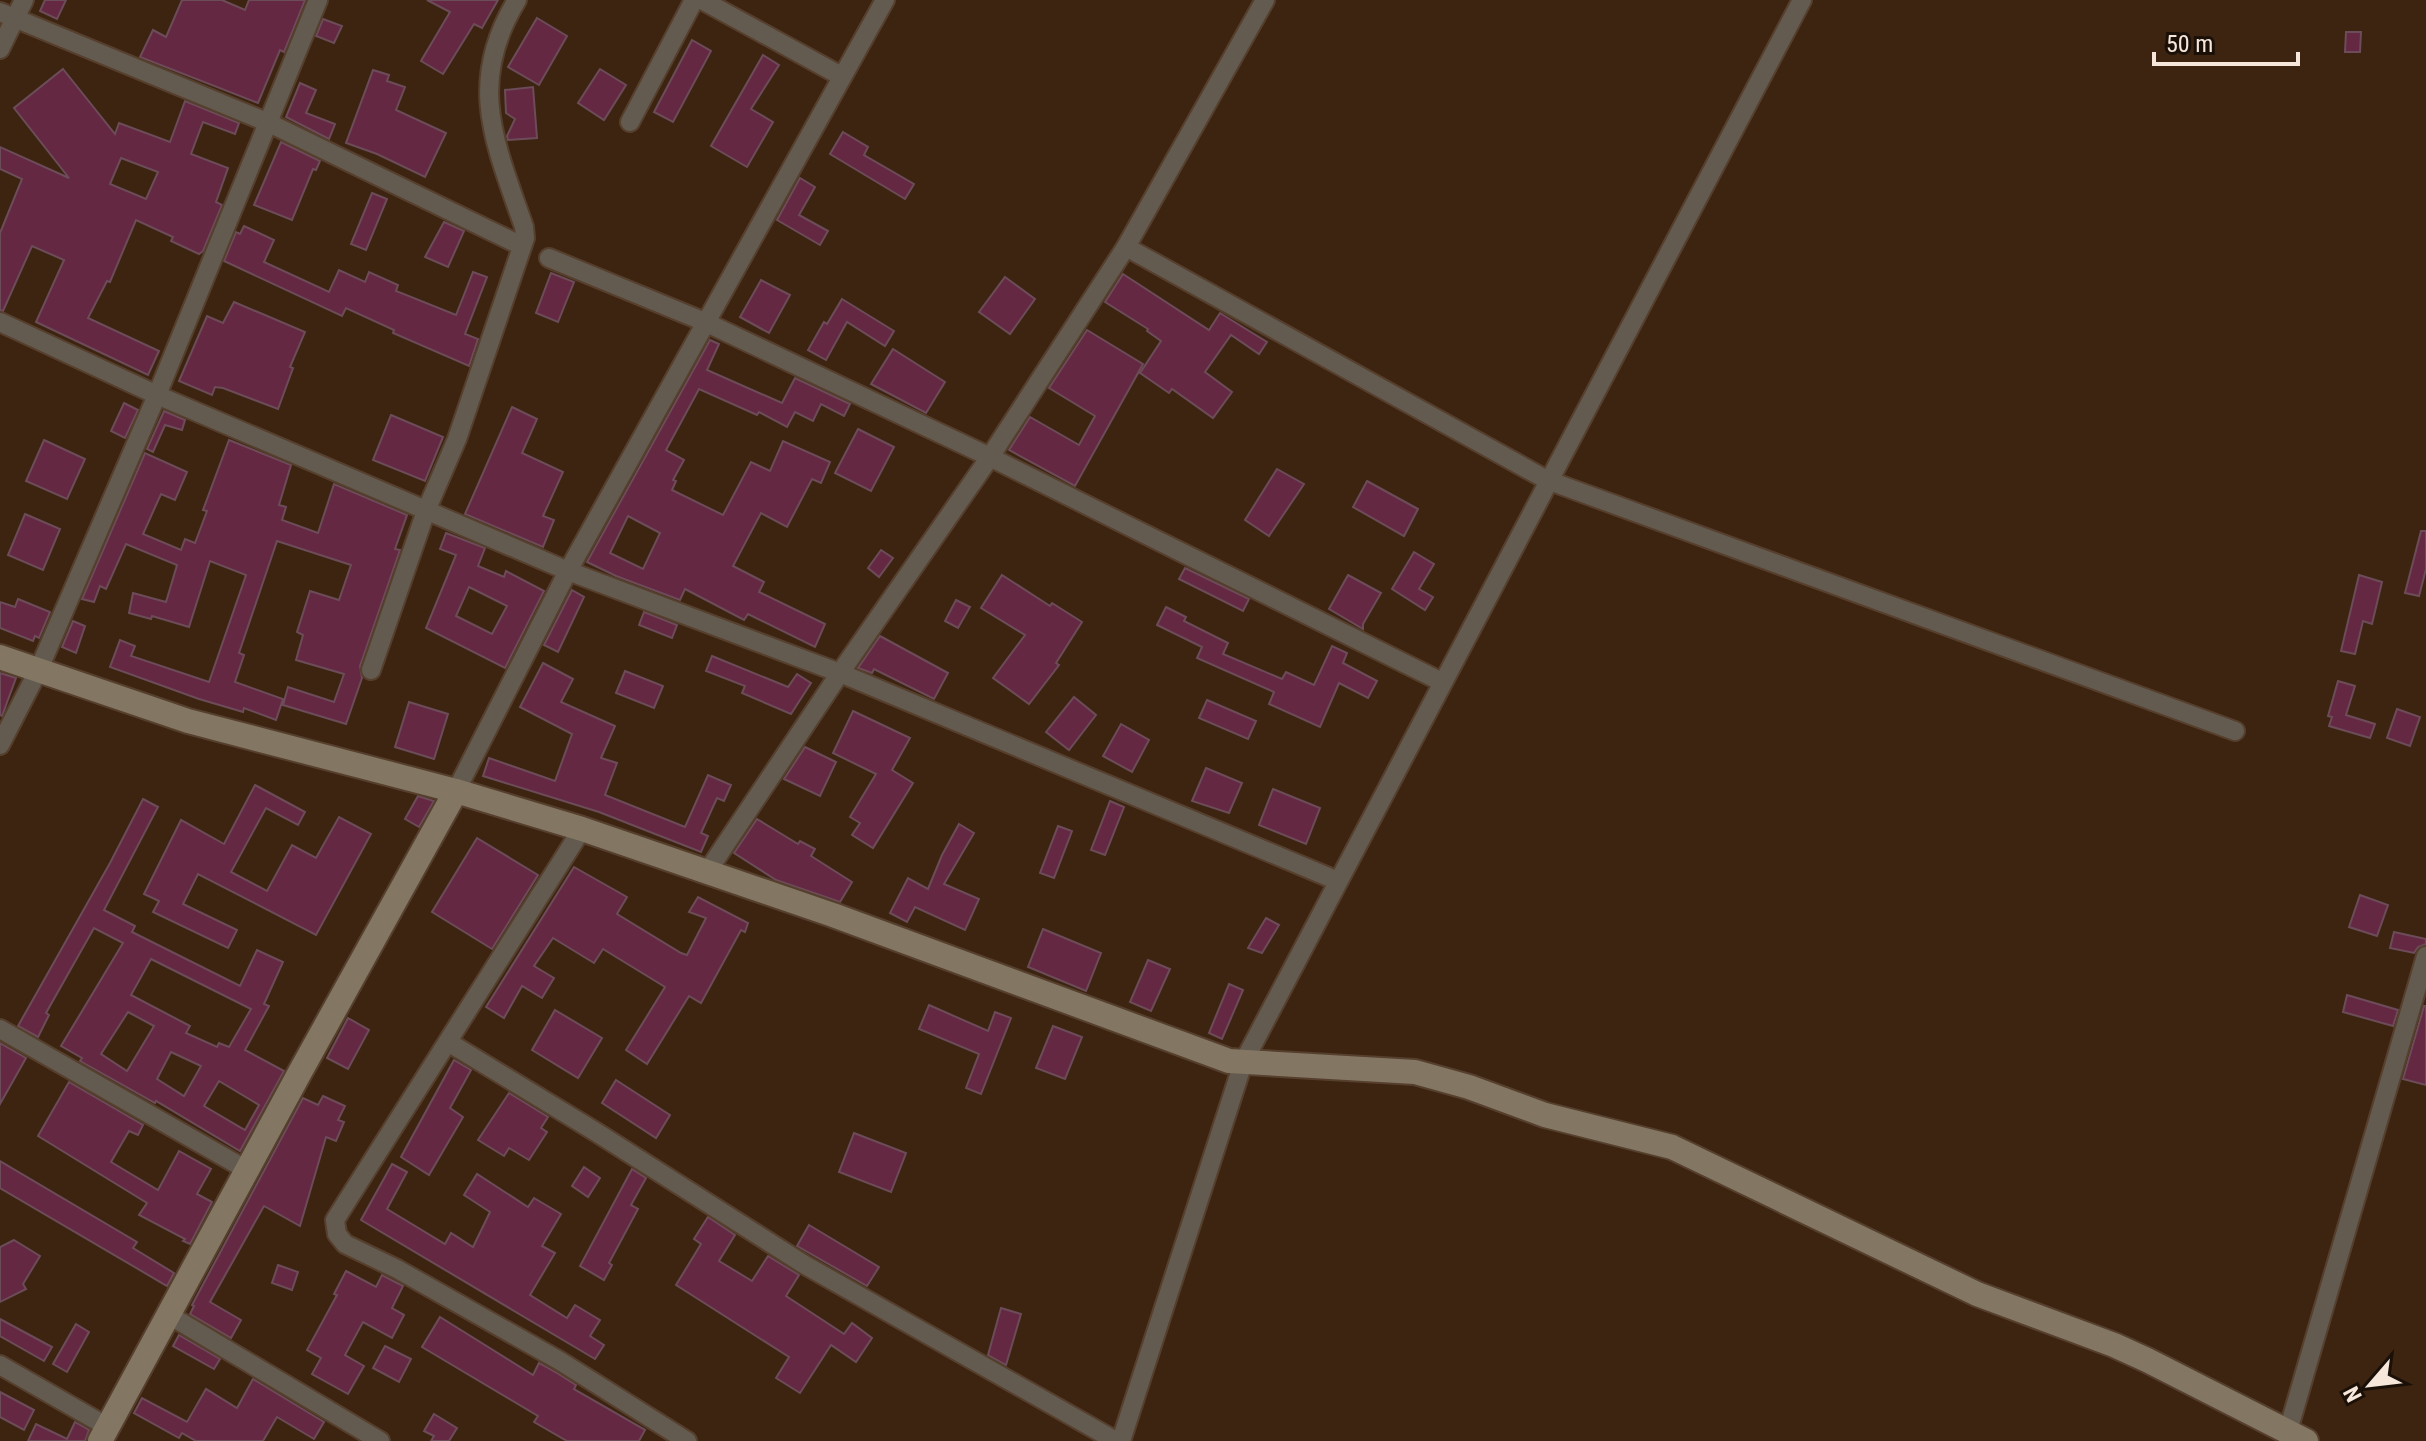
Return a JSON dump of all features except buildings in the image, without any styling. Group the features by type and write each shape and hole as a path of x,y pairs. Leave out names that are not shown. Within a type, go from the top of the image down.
{"street":[{"path":"0,49 7,16 24,0"},
{"path":"0,745 39,669 157,395 318,0"},
{"path":"371,670 426,511 457,439 522,246 524,227 493,137 488,99 491,58 517,0"},
{"path":"630,122 694,0"},
{"path":"702,0 841,76"},
{"path":"0,1365 103,1433 456,791 568,571 885,0"},
{"path":"707,872 990,457 1126,247 1265,0"},
{"path":"448,1042 805,1265 1118,1441 1243,1063 1802,0"},
{"path":"7,16 269,123 522,246"},
{"path":"1126,247 1547,480 2235,731"},
{"path":"549,258 705,322 990,457 1442,682"},
{"path":"0,322 157,395 568,571 840,673 1338,881"},
{"path":"0,657 188,721 456,791 582,829 833,915 1229,1061 1415,1072 1469,1087 1545,1115 1672,1147 1977,1294 2125,1350 2297,1436 2426,956"},
{"path":"582,829 335,1220 337,1234 345,1244 397,1269 560,1361 687,1441"},
{"path":"0,1029 247,1170"},
{"path":"169,1315 380,1441"}]}
